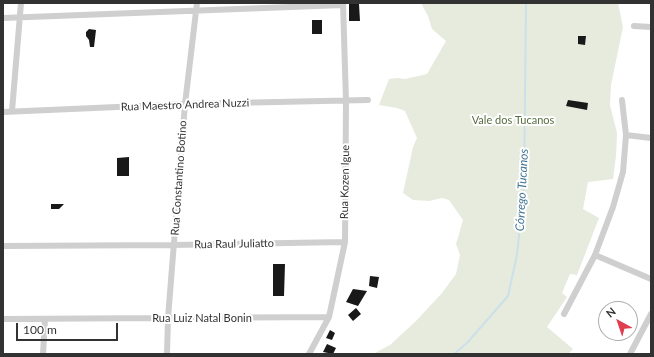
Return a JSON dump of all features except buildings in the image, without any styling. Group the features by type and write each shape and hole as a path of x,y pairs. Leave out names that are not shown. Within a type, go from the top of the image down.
{"street":[{"path":"12,111 21,3"},
{"name":"Rua Constantino Botino","path":"167,354 168,318 185,104 197,3"},
{"path":"3,18 343,4"},
{"name":"Rua Kozen Igue","path":"309,354 329,317 345,242 346,101 343,4"},
{"path":"634,26 651,27"},
{"name":"Rua Maestro Andrea Nuzzi","path":"3,112 185,104 368,100"},
{"path":"564,314 595,255 613,207 623,172 626,135 622,100"},
{"path":"626,135 651,138"},
{"name":"Rua Raul Juliatto","path":"3,246 345,242"},
{"path":"595,255 651,279"},
{"path":"630,354 651,314"},
{"name":"Rua Luiz Natal Bonin","path":"3,319 329,317"},
{"path":"43,354 45,319"}],"green space":[{"name":"Vale dos Tucanos","path":"421,3 618,3 623,27 611,85 610,105 617,133 613,179 588,182 583,209 599,218 577,275 570,274 562,293 567,297 547,327 573,349 568,354 373,354 390,345 416,321 442,293 456,274 460,255 456,244 463,220 449,200 442,198 429,201 413,200 403,193 413,147 417,138 405,111 379,105 389,79 405,79 427,74 446,41 432,29 428,16"}],"waterway":[{"name":"Córrego Tucanos","path":"454,354 467,343 508,296 517,255 524,186 526,3"}]}
